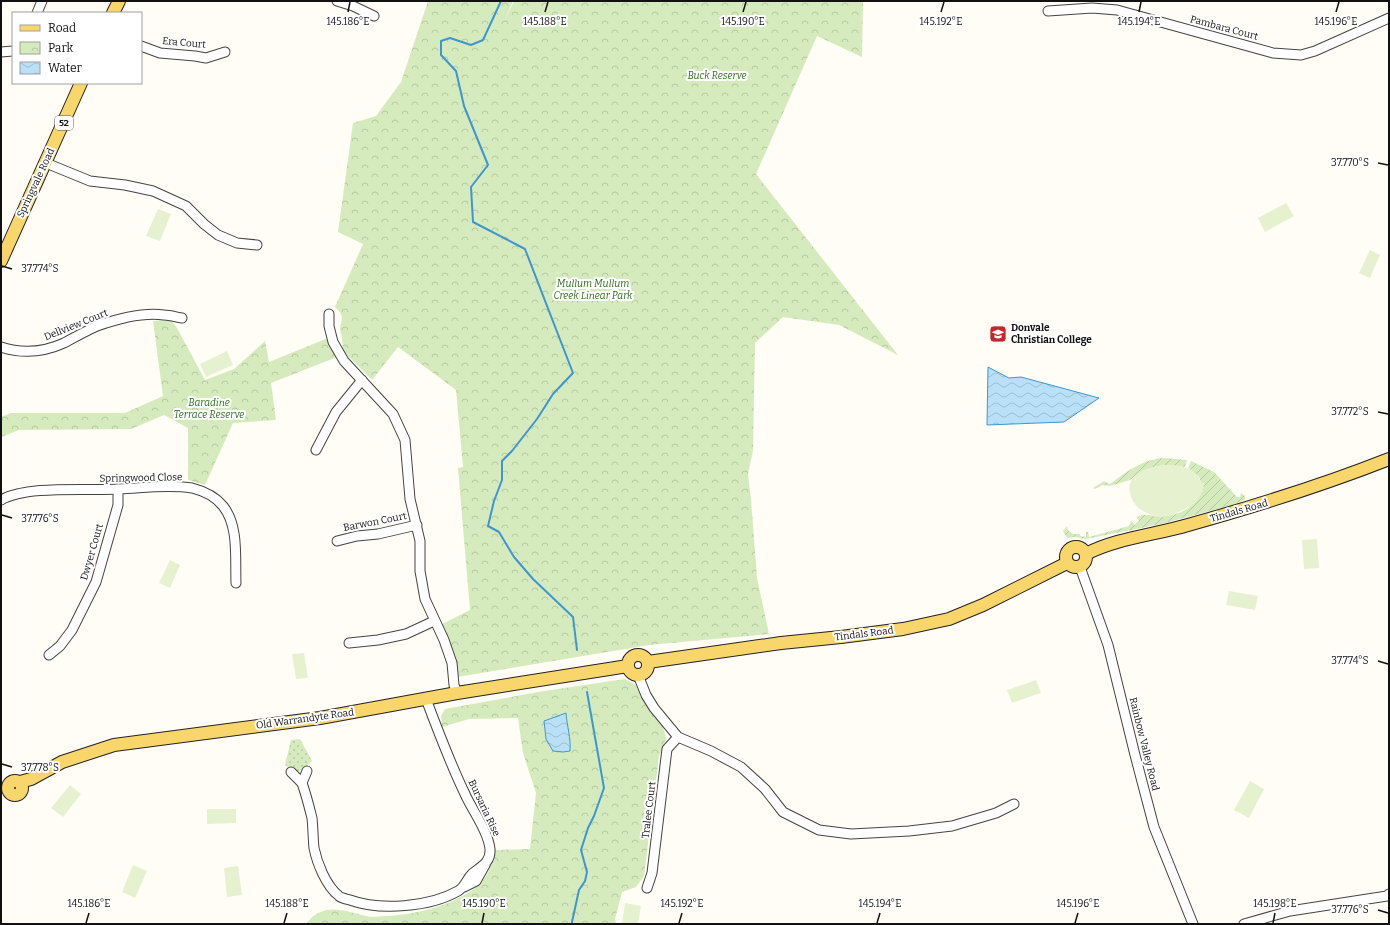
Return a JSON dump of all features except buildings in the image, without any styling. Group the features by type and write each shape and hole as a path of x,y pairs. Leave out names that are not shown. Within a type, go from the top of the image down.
{"main road":[{"path":"114,12 119,1"},
{"name":"Springvale Road","path":"1,261 81,84"},
{"name":"Tindals Road","path":"1086,554 1104,546 1264,504 1389,459"},
{"path":"1075,546 1082,548 1086,554 1086,560 1080,566 1073,567 1067,562 1066,552 1072,547 1075,546"},
{"name":"Tindals Road","path":"648,662 781,643 896,630 943,621 983,605 1067,562"},
{"path":"636,655 645,657 648,662 646,671 638,675 630,671 628,666 629,660 636,655"},
{"name":"Old Warrandyte Road","path":"11,792 31,778 62,762 114,745 320,718 457,693 628,666"}],"street":[{"path":"37,12 42,1"},
{"path":"337,1 353,6 374,16"},
{"name":"Pambara Court","path":"1048,12 1092,8 1117,10 1273,53 1301,55 1315,51 1389,18"},
{"name":"Era Court","path":"142,46 160,53 206,58 225,52"},
{"path":"1,52 12,51"},
{"path":"46,163 90,181 125,184 153,191 186,206 204,224 218,235 237,243 257,245"},
{"name":"Dellview Court","path":"1,347 14,351 39,351 56,346 96,326 122,319 163,314 182,318"},
{"path":"329,314 329,326 333,342 344,361 393,414 405,440 410,499 420,541 420,571 425,599 444,640 452,663 454,685 457,693"},
{"path":"316,450 336,412 362,380"},
{"name":"Springwood Close","path":"1,500 7,496 36,491 118,489 146,486 179,486 194,488 210,494 223,506 229,517 235,538 236,583"},
{"name":"Dwyer Court","path":"49,656 60,646 72,630 96,582 118,505 118,489"},
{"name":"Barwon Court","path":"336,541 357,536 378,534 417,525"},
{"name":"Rainbow Valley Road","path":"1080,566 1108,645 1134,755 1154,827 1193,924"},
{"path":"349,643 378,640 406,634 434,621"},
{"path":"638,675 646,695 654,708 678,737 711,751 741,767 765,789 783,812 819,830 851,834 909,831 952,826 996,813 1014,804"},
{"name":"Bursaria Rise","path":"291,772 302,783 312,818 314,848 319,866 328,882 339,896 379,907 402,906 440,898 463,887 471,875 485,864 489,857 490,849 487,838 465,794 426,699"},
{"name":"Tralee Court","path":"647,888 652,873 667,749 678,737"},
{"path":"302,783 307,771"},
{"path":"1244,924 1290,911 1387,896 1389,894"}],"green space":[{"name":"Mullum Mullum Creek Linear Park","path":"428,1 513,1 505,19 514,1 863,1 862,57 817,36 756,174 898,355 839,325 783,317 755,343 753,450 748,474 757,578 769,634 649,645 457,677 440,625 470,610 458,468 463,467 456,390 398,347 372,380 343,351 340,329 342,317 340,312 335,307 363,244 338,232 353,123 376,116 401,82"},
{"path":"1286,203 1294,216 1265,232 1258,218"},
{"path":"158,209 171,214 160,241 146,236"},
{"path":"1370,250 1380,255 1370,278 1359,273"},
{"name":"Baradine Terrace Reserve","path":"171,320 177,328 205,380 234,369 265,341 269,362 328,338 337,357 271,383 276,420 233,423 205,485 188,480 188,428 164,415 131,429 19,430 1,437 1,417 11,413 125,413 163,396 153,321"},
{"path":"227,351 233,365 206,377 200,364"},
{"path":"1164,458 1187,460 1185,467 1166,465 1154,467 1137,474 1130,480 1110,486 1103,485 1095,489 1093,488 1104,481 1110,484 1129,471 1149,461"},
{"path":"1191,461 1214,472 1237,497 1240,497 1241,493 1245,496 1245,500 1232,505 1161,524 1086,539 1074,537 1068,538 1065,535 1063,531 1067,526 1068,530 1073,534 1080,534 1080,536 1086,537 1086,532 1088,532 1089,537 1129,526 1131,521 1135,525 1139,521 1136,517 1141,515 1173,515 1186,510 1196,501 1204,483 1201,483 1199,477 1188,468"},
{"path":"1166,465 1182,466 1192,470 1196,473 1201,483 1204,483 1202,491 1198,499 1192,505 1175,514 1167,516 1153,515 1138,508 1134,503 1129,490 1130,482 1137,474 1144,470"},
{"path":"1317,539 1319,568 1304,569 1302,540"},
{"path":"170,560 180,565 170,588 159,583"},
{"path":"1229,591 1258,596 1255,610 1226,605"},
{"path":"304,653 308,678 296,679 292,654"},
{"path":"625,679 636,685 646,705 663,726 666,739 659,756 644,876 636,887 622,892 615,919 616,924 306,924 314,916 328,910 343,910 373,917 412,913 440,906 467,894 478,885 488,873 495,850 530,849 536,793 523,753 518,718 469,719 442,727 441,716 445,709 544,691"},
{"path":"1036,680 1041,693 1012,703 1007,690"},
{"path":"300,739 312,761 302,770 297,771 285,765 291,740"},
{"path":"1250,781 1264,789 1249,818 1234,810"},
{"path":"70,785 81,794 63,817 51,808"},
{"path":"207,809 236,809 236,823 207,824"},
{"path":"133,865 147,871 135,898 122,892"},
{"path":"238,866 242,895 227,897 224,868"},
{"path":"625,903 641,906 638,924 622,924"}],"water":[{"path":"988,367 1009,378 1021,377 1099,398 1064,422 987,425"},
{"path":"566,713 570,751 553,751 546,739 544,721"}],"waterway":[{"path":"501,1 483,40 471,45 450,38 441,41 441,55 456,71 464,106 488,165 471,187 473,222 525,249 573,373 553,394 537,419 512,451 502,461 502,480 494,501 488,526 499,532 514,557 533,579 573,617 577,650"},
{"path":"572,924 579,890 585,881 587,872 581,850 604,788 587,692"}],"place":[{"name":"Donvale Christian College","path":"998,334"}],"park label":[{"name":"Buck Reserve","path":"717,76"}]}
